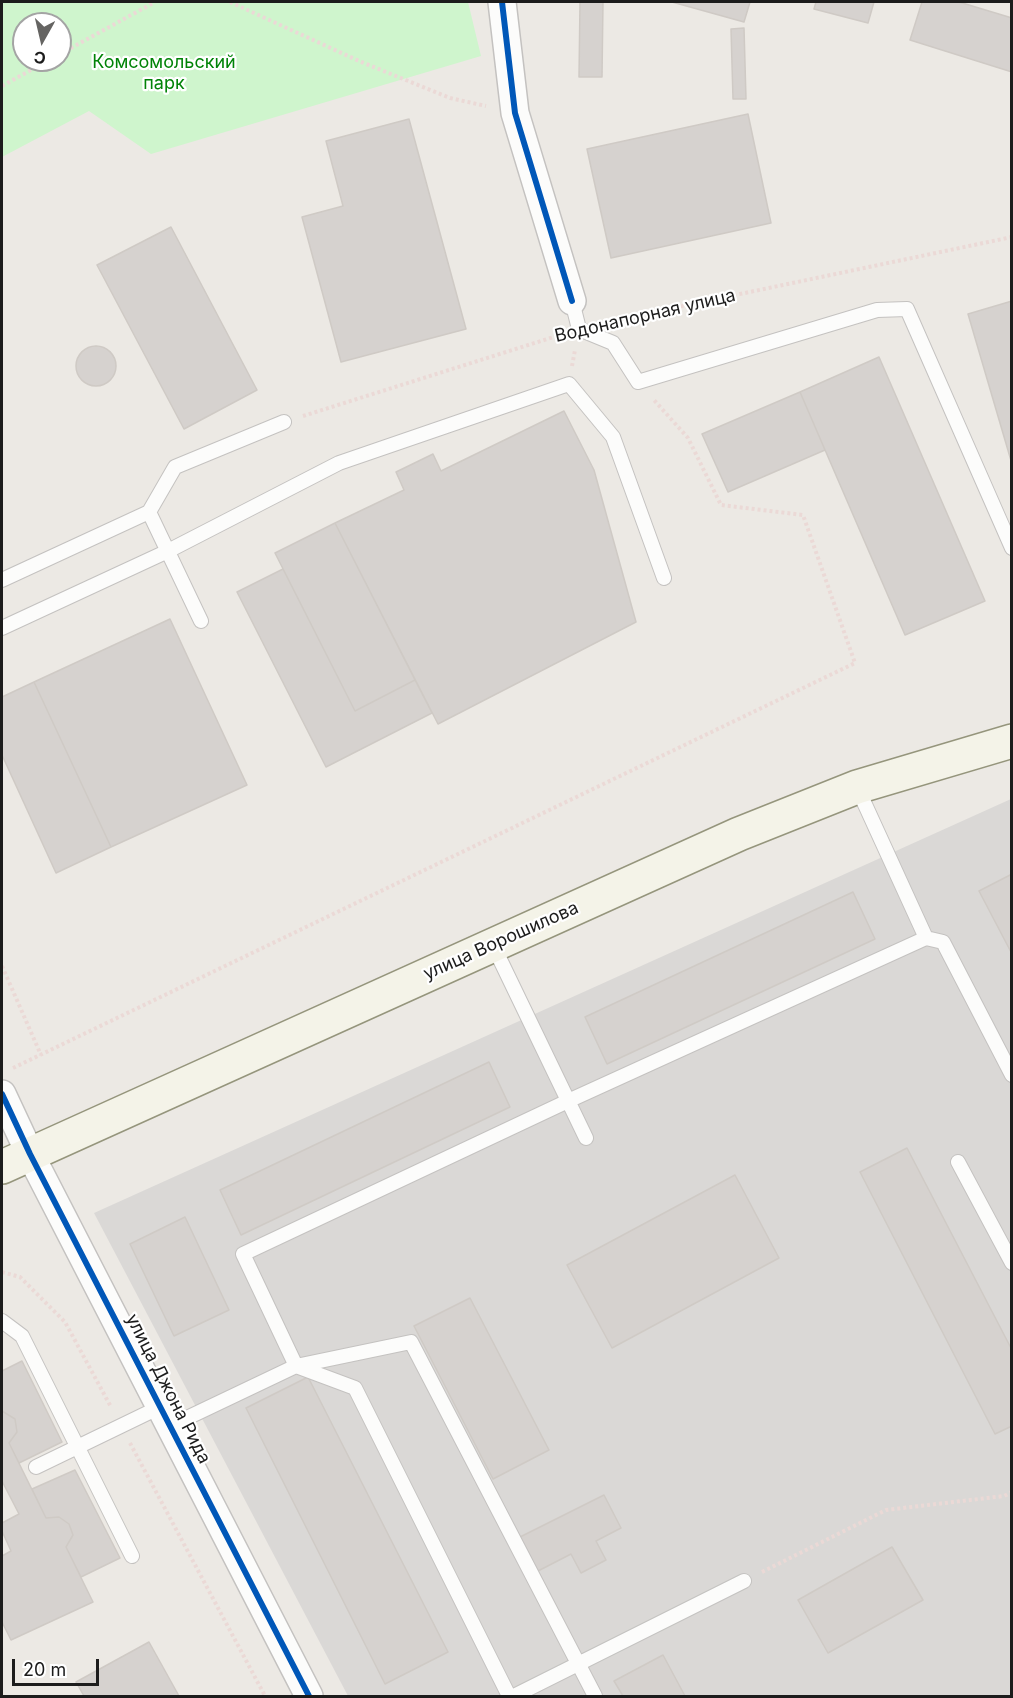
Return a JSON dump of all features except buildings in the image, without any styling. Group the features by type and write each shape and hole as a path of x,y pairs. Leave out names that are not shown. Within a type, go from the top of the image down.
{"main road":[{"name":"улица Ворошилова","path":"16,1161 739,834 857,786 1011,741"}],"street":[{"path":"502,2 516,113 572,301"},
{"name":"улица Джона Рида","path":"2,1094 16,1161 165,1416 309,1696"}],"lane":[{"path":"572,301 579,329 613,343 638,382 878,310 907,309 1011,548"},
{"path":"2,628 168,551 339,464 569,384 613,437 664,578"},
{"path":"2,580 149,512 175,467 284,422"},
{"path":"149,512 201,621"},
{"path":"857,786 926,938"},
{"path":"509,1696 355,1388 296,1366 243,1254 568,1101 926,938 943,942 1011,1075"},
{"path":"493,945 586,1138"},
{"path":"958,1162 1011,1263"},
{"path":"2,1321 22,1336 132,1556"},
{"path":"36,1467 120,1426 165,1416 296,1366 411,1342 595,1696"},
{"path":"514,1696 744,1581"}],"path":[{"path":"72,47 155,2"},
{"path":"230,2 359,61 450,98 516,113"},
{"path":"2,86 27,72"},
{"path":"569,384 579,329"},
{"path":"11,1069 855,663 802,515 721,505 688,438 638,382"},
{"path":"2,966 41,1054"},
{"path":"2,1272 20,1277 65,1322 265,1696"},
{"path":"744,1581 886,1510 1004,1496 1011,1492"}],"shaded area":[{"path":"1011,799 1011,1696 348,1696 94,1213"}],"green space":[{"name":"Комсомольский парк","path":"2,2 468,2 481,56 151,154 89,111 2,157"}],"cycle path":[{"path":"502,2 515,113 572,301"},
{"path":"2,1094 30,1154 309,1696"}]}
